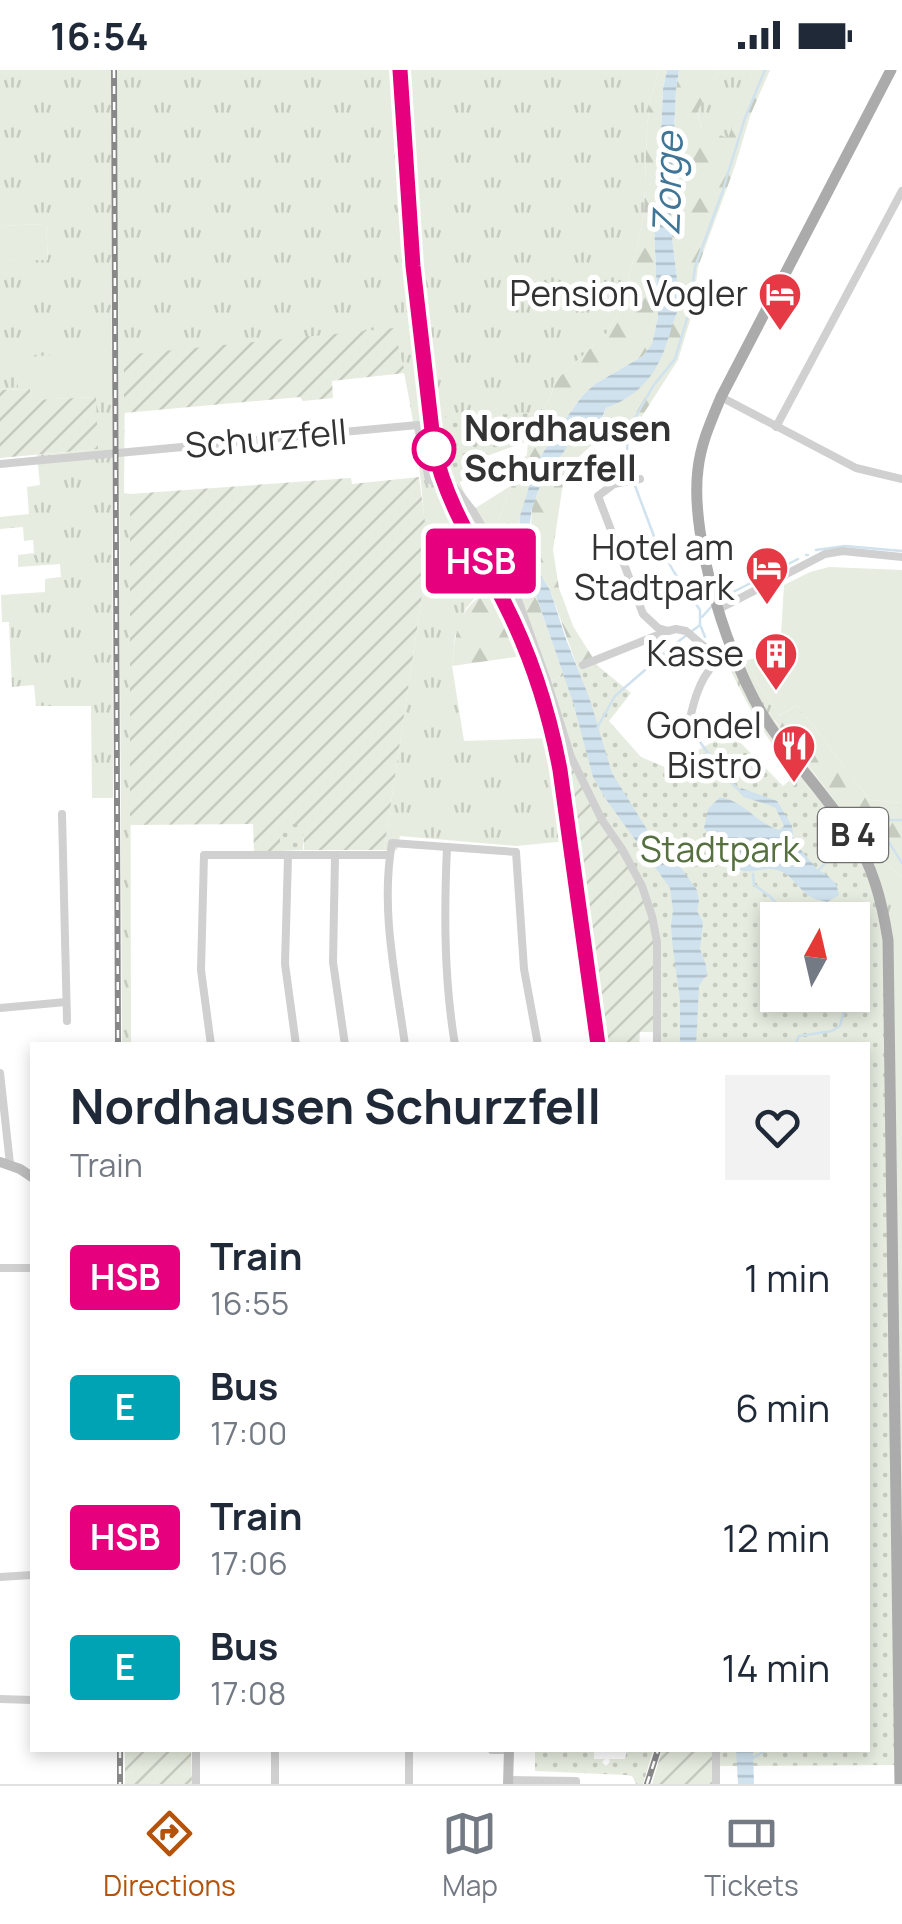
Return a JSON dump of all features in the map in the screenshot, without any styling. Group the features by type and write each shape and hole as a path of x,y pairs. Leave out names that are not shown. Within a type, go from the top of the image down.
{"main road":[{"name":"B 4","path":"892,70 706,430 696,504 719,610 749,690 765,720 852,834 870,870 888,940 898,1343 900,1784"}],"street":[{"path":"776,427 897,210 902,190"},
{"path":"722,397 856,468 902,479"},
{"name":"Schurzfell","path":"0,464 418,425 429,480 454,486 507,569 571,757 602,820 642,886 652,916 658,965 657,1042"},
{"path":"635,480 614,484 598,496 643,614 668,631"},
{"path":"719,610 824,554 844,551 902,557"},
{"path":"582,665 676,629 688,633 715,655"},
{"path":"691,714 698,688 715,655 732,651"},
{"path":"62,814 67,1021"},
{"path":"406,1042 389,916 392,843 516,852 524,969 537,1042"},
{"path":"447,847 446,976 455,1042"},
{"path":"212,1042 201,970 204,855 390,855"},
{"path":"288,856 284,964 296,1042"},
{"path":"335,856 333,962 345,1042"},
{"path":"0,1008 66,1002"},
{"path":"0,1072 5,1163 30,1177"},
{"path":"0,1268 30,1268"},
{"path":"0,1578 30,1576"},
{"path":"0,1699 30,1700"},
{"path":"196,1752 196,1784"},
{"path":"275,1752 275,1784"},
{"path":"409,1752 409,1784"},
{"path":"509,1752 508,1782 576,1784"},
{"path":"716,1752 716,1784"}],"green space":[{"path":"0,70 111,70 113,798 92,798 91,706 36,706 34,685 12,687 9,622 2,622 1,595 45,592 45,579 61,577 60,564 18,567 18,555 34,553 33,540 24,541 23,527 0,529 0,517 29,514 27,487 40,485 37,455 97,449 95,397 31,400 30,389 0,390 0,261 48,259 46,224 0,226"},
{"path":"117,70 399,70 423,418 438,475 492,589 466,608 455,636 452,666 464,741 550,738 567,841 516,846 400,836 397,850 384,850 425,575 417,451 394,329 125,356 124,493 130,494 131,1042 122,1042"},
{"path":"405,70 659,70 650,101 644,212 637,247 628,279 618,295 620,310 606,334 554,382 549,400 536,413 440,418 453,465 474,509 512,485 493,536 524,589 504,594 452,494 439,452 420,300"},
{"path":"659,70 667,70 654,227 658,317 652,345 643,356 583,395 536,464 517,528 516,553 533,587 564,676 544,682 504,594 523,588 493,536 512,485 515,465 527,455 536,413 549,400 554,382 606,334 620,310 618,295 628,279 644,212 647,127"},
{"path":"679,70 720,70 697,112 702,129 728,138 753,70 770,70 698,267 692,314 678,360 635,427 613,425 565,470 553,550 559,588 573,626 598,666 579,672 550,590 526,552 526,543 532,508 548,465 561,456 571,441 594,426 606,408 641,387 662,355 678,310 671,214"},
{"path":"720,70 753,70 729,139 702,129 697,111"},
{"path":"46,224 48,260 0,261 0,226"},
{"path":"394,328 405,373 332,381 333,398 303,401 300,397 124,413 124,355"},
{"path":"112,350 113,395 31,400 30,389 18,389 15,358"},
{"path":"30,389 31,400 96,397 98,449 0,458 0,390"},
{"path":"536,413 538,419 528,441 476,460 480,471 458,483 440,417"},
{"path":"419,477 426,530 425,575 384,850 304,850 303,824 280,824 280,851 254,852 253,824 130,825 130,494 351,478 352,484"},
{"path":"829,567 902,570 902,803 870,800 797,705 780,715 758,684 748,660 780,652 784,585"},
{"path":"492,589 523,656 452,666 460,621 480,596"},
{"path":"748,660 758,684 780,715 774,720 873,853 902,877 902,1619 875,894 831,811 793,772 749,707 728,665"},
{"name":"Stadtpark","path":"598,666 631,693 609,721 641,757 667,768 730,732 783,786 796,775 829,808 875,894 886,959 895,1765 713,1766 713,1752 870,1752 870,1042 654,1042 656,967 574,769 564,767 544,682"},
{"path":"797,705 870,800 902,803 902,877 873,853 774,719"},
{"path":"564,767 574,768 606,821 636,877 653,929 654,1032 640,1032 639,1042 604,1042"},
{"path":"304,823 303,850 280,851 280,824"},
{"path":"125,1752 191,1752 192,1784 125,1784"},
{"path":"535,1752 594,1752 594,1759 605,1759 602,1762 606,1766 609,1759 625,1759 627,1752 652,1752 643,1784 636,1784 632,1776 626,1775 535,1771"},
{"path":"661,1752 713,1752 713,1784 652,1784"}],"water":[{"name":"Zorge","path":"667,70 679,70 671,214 678,310 649,378 631,395 606,408 600,423 571,441 561,456 548,465 532,508 526,552 550,590 612,773 648,831 697,890 697,911 703,922 700,949 707,974 699,986 696,1042 680,1042 680,1000 670,888 593,777 573,702 533,587 516,553 520,516 536,464 556,432 595,384 643,356 652,344 658,317 654,227"},
{"path":"741,788 777,801 792,826 794,842 836,884 839,895 827,902 806,894 783,872 742,871 729,863 729,857 704,828 708,809 720,797 771,827 779,830 784,826 775,807 739,792"},
{"path":"736,1752 753,1752 754,1784 738,1784"}],"waterway":[{"name":"Zorge","path":"632,475 627,448 629,429 653,386 675,359 689,312 695,267 765,70"},
{"path":"597,728 615,696 700,625 700,610 655,539 634,483"},
{"path":"816,550 845,546 902,551"},
{"path":"767,575 798,559"},
{"path":"725,596 761,578"},
{"path":"702,617 711,607"},
{"path":"701,627 705,637"},
{"path":"696,733 704,748 723,767 723,774 742,793"},
{"path":"869,825 902,820"},
{"path":"876,822 902,863"},
{"path":"817,872 846,840"},
{"path":"753,874 754,885 774,902"},
{"path":"796,1042 799,1036 840,1026 844,1012"},
{"path":"751,1759 763,1752"}],"railway":[{"path":"114,70 118,1042"},
{"path":"400,70 413,266 435,453 458,517 525,647 551,725 563,784 598,1042"},
{"path":"120,1752 120,1784"},
{"path":"647,1784 657,1752"}],"train":[{"name":"HSB","path":"400,70 413,266 434,448 458,517 525,647 551,725 598,1042"}],"place":[{"name":"Pension Vogler","path":"780,332"},
{"name":"Nordhausen Schurzfell","path":"434,449"},
{"name":"Hotel am Stadtpark","path":"767,606"},
{"name":"Kasse","path":"776,692"},
{"name":"Gondel Bistro","path":"794,784"}]}
